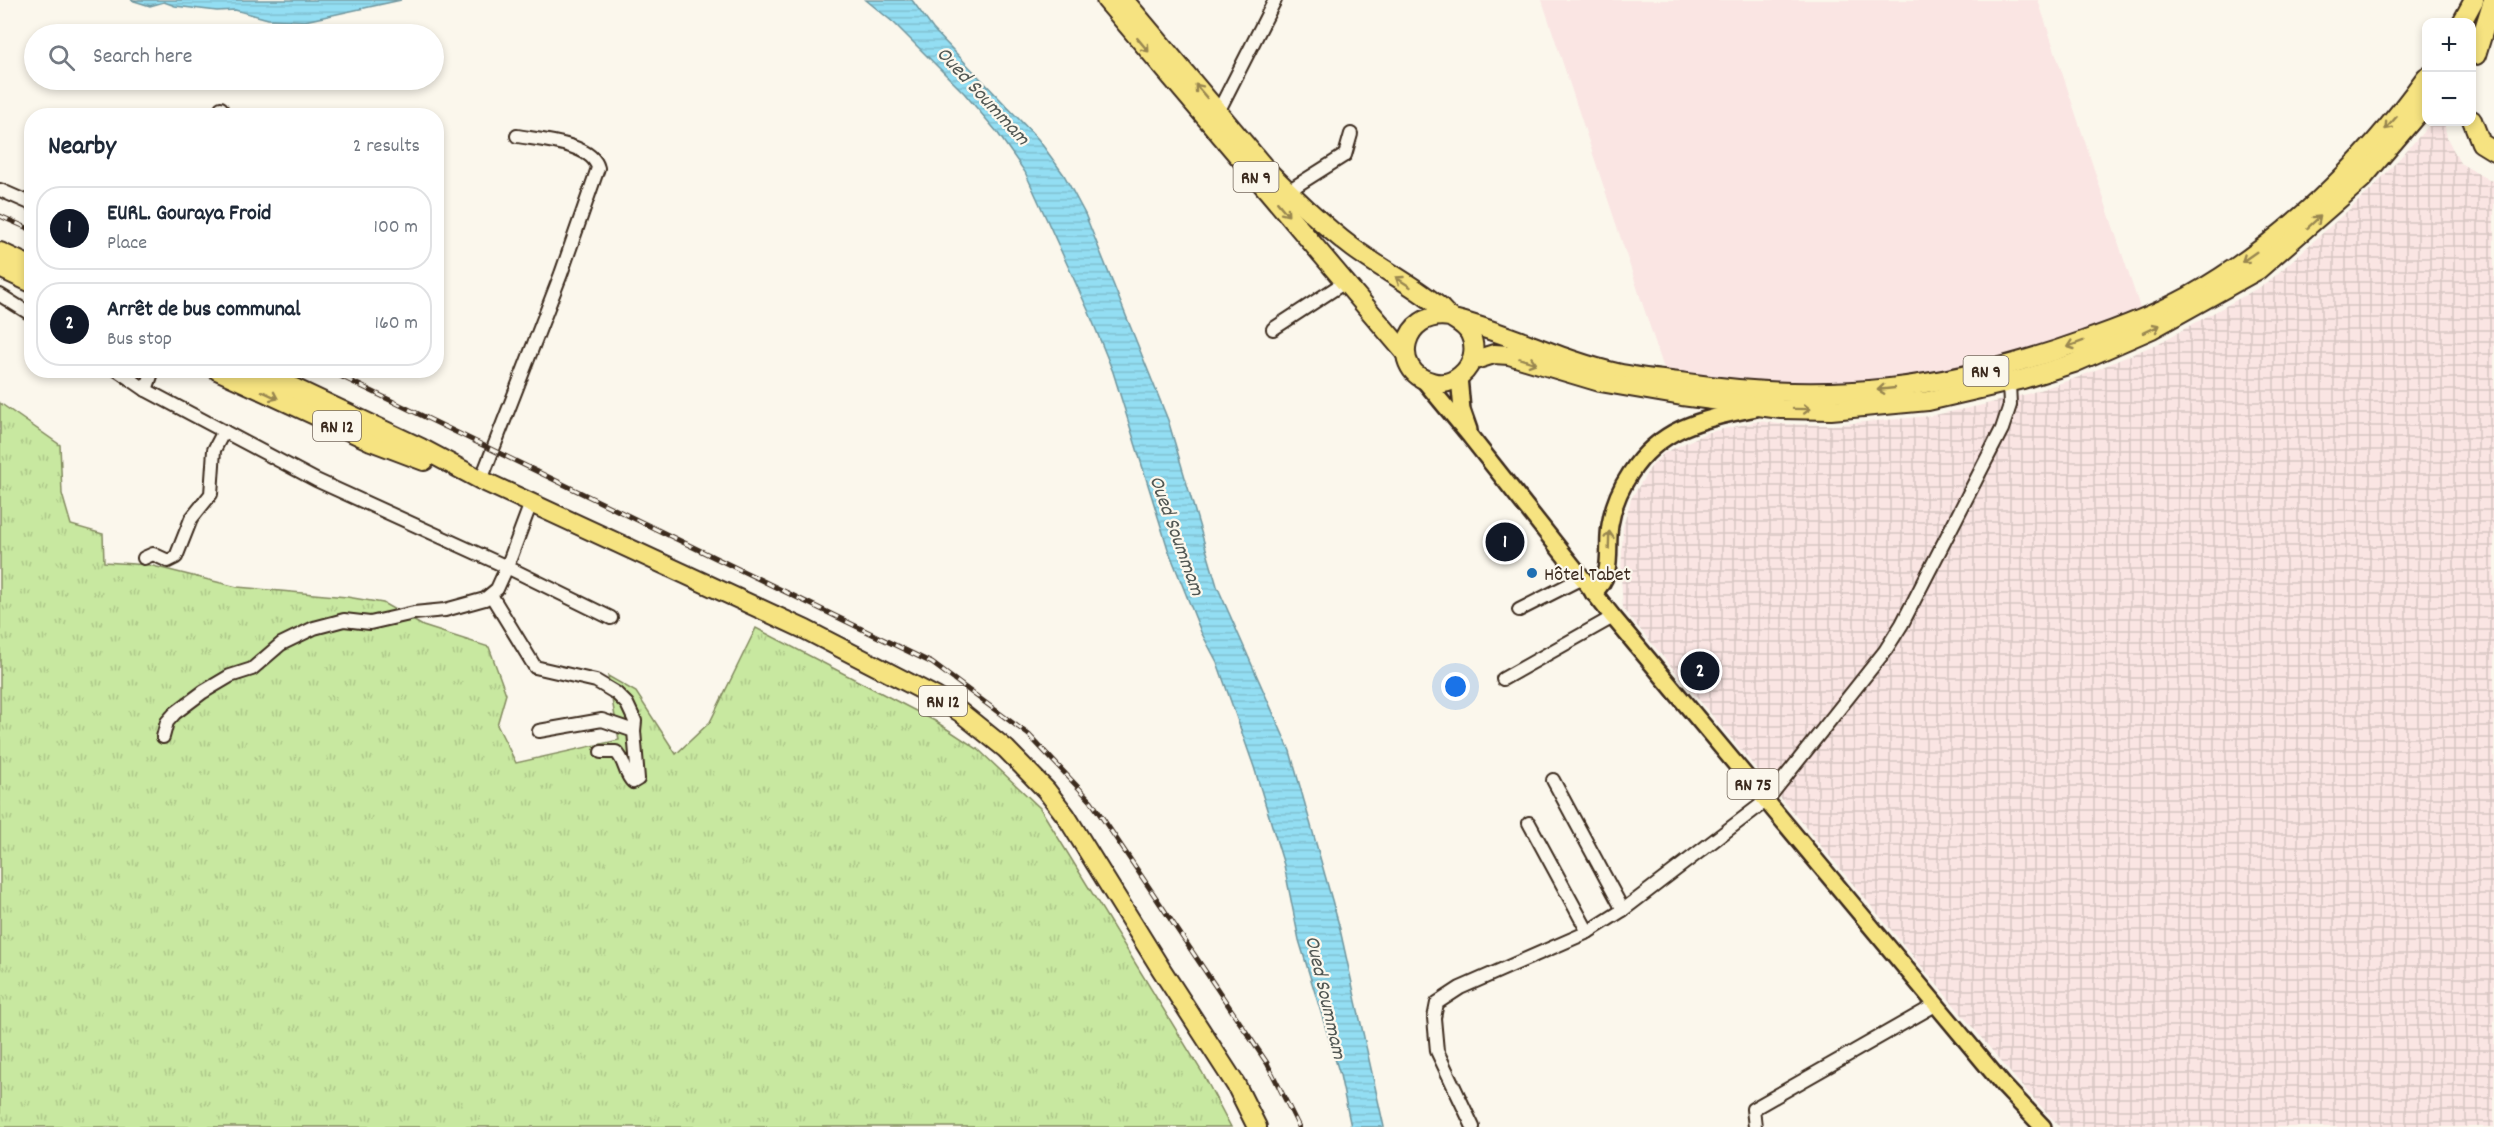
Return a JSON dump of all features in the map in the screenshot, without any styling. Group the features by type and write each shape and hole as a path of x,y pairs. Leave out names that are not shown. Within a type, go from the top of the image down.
{"highway":[{"name":"RN 9","path":"1106,0 1406,354"},
{"name":"RN 9","path":"1124,0 1288,191 1351,246 1437,304 1453,318 1495,330 1564,358 1618,373 1737,390 1837,393 1924,384 1977,373 2060,349 2142,318 2187,297 2249,258 2285,230 2345,173 2403,110 2422,84"},
{"path":"2464,18 2474,0"},
{"path":"2476,46 2493,0"},
{"path":"2476,49 2494,20"},
{"name":"RN 9","path":"1472,361 1494,354 1509,354 1600,382 1763,407 1831,410 1928,401 2009,383 2074,363 2152,329 2258,270 2362,179 2422,110"},
{"path":"2474,126 2481,143 2494,151"},
{"path":"0,252 24,263"},
{"path":"0,268 24,279"},
{"path":"1440,315 1453,318 1470,334 1473,342 1472,361 1459,377 1441,383 1422,378 1408,363 1406,354 1408,335 1421,320 1440,315"},
{"name":"RN 12","path":"234,378 371,441 440,468 461,470"},
{"name":"RN 12","path":"273,378 444,459 481,480 806,630 936,697 992,736 1032,775 1066,816 1236,1085 1257,1127"}],"main road":[{"name":"RN 75","path":"1459,377 1462,410 1470,436"},
{"name":"RN 75","path":"1422,378 1593,593 2004,1086 2043,1127"},
{"path":"1593,593 1604,582 1608,573 1610,525 1619,494 1647,450 1657,442 1702,420 1763,407"}],"street":[{"path":"1218,112 1275,0"},
{"path":"1288,191 1345,155 1351,135"},
{"path":"481,480 561,274 598,168 596,160 582,149 517,136"},
{"path":"0,190 24,200"},
{"path":"1273,329 1345,282"},
{"path":"0,296 24,310"},
{"path":"129,378 146,390 316,480 507,567 611,618"},
{"path":"146,390 150,378"},
{"path":"1473,1127 1437,1050 1434,1018 1437,1003 1460,988 1588,932 1623,910 1767,800 1886,651 1902,624 2002,429 2010,405 2009,383"},
{"path":"144,558 153,554 168,561 176,557 191,519 211,494 214,450 224,431"},
{"path":"163,737 167,722 203,692 230,676 252,669 281,644 314,628 344,620 370,623 414,613 445,610 485,599 497,589 531,503"},
{"path":"1520,610 1582,578"},
{"path":"491,595 534,667 596,681 606,686 627,704 633,714 638,774 636,780 629,778 624,762 616,753 601,752"},
{"path":"1503,679 1613,617"},
{"path":"539,731 602,720 633,731"},
{"path":"1554,780 1623,910"},
{"path":"1529,823 1588,932"},
{"path":"1755,1127 1753,1109 1937,1004"}],"shaded area":[{"path":"1542,0 2038,0 2140,308 2031,350 1991,361 1910,377 1869,382 1791,386 1665,372"},
{"path":"2428,126 2445,126 2447,138 2460,163 2494,181 2494,1127 2060,1127 2014,1077 1623,609 1621,576 1623,527 1631,499 1650,468 1664,453 1706,433 1759,421 1779,424 1832,425 1930,416 2027,394 2079,377 2159,343 2267,283 2372,189"}],"green space":[{"path":"0,403 60,445 62,494 71,525 103,534 104,562 149,565 237,587 347,597 383,603 423,626 489,647 506,694 497,725 516,763 619,740 608,676 636,692 676,754 710,722 756,628 935,721 979,750 1040,808 1202,1072 1231,1127 0,1127"}],"water":[{"path":"131,0 401,0 305,21 268,19 235,10 217,11 175,6 164,2 150,6"},
{"name":"Oued Soummam","path":"866,0 912,0 933,29 1038,139 1064,175 1085,214 1168,420 1217,586 1290,751 1339,925 1384,1127 1351,1127 1340,1075 1299,940 1284,865 1254,767 1217,662 1201,632 1168,549 1113,372 1088,310 1025,172 997,132 964,93 894,23"}],"railway":[{"path":"0,216 24,226"},
{"path":"344,378 932,663 1029,735 1091,801 1267,1063 1299,1127"}],"place":[{"name":"EURL. Gouraya Froid","path":"1505,542"},
{"name":"Hôtel Tabet","path":"1532,573"},
{"name":"Arrêt de bus communal","path":"1700,671"}]}
